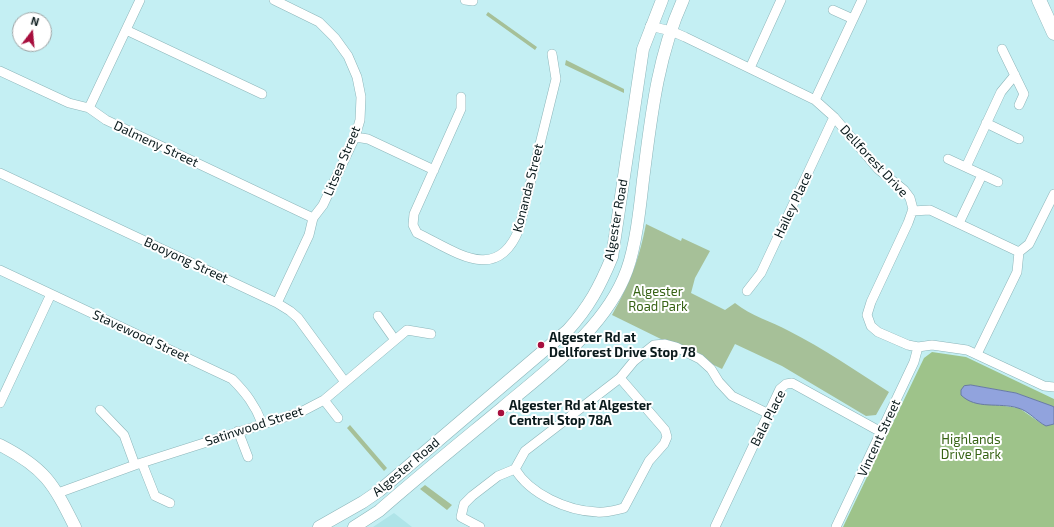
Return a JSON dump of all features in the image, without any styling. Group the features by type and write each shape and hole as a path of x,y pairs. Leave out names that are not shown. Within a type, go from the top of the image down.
{"highway":[{"path":"1039,0 1054,33"}],"main road":[{"name":"Algester Road","path":"319,527 364,502 378,491 568,330 586,310 601,285 612,257 642,49 650,26 662,0"},
{"name":"Algester Road","path":"354,527 379,511 579,341 616,295 627,269 640,211 656,82 671,31 683,0"},
{"path":"0,445 38,468 58,493 75,527"}],"street":[{"path":"89,108 140,0"},
{"name":"Litsea Street","path":"274,0 319,22 335,38 348,56 357,77 361,97 360,120 355,137 323,205 313,218 309,235 277,303"},
{"path":"750,68 781,0"},
{"path":"815,100 862,0"},
{"path":"833,10 853,19"},
{"name":"Dellforest Drive","path":"650,26 671,31 815,100 834,117 878,169 904,190 910,198 912,211 867,314 871,326 878,332 908,345 918,347"},
{"path":"126,30 262,94"},
{"path":"1002,49 1024,94 1019,105"},
{"name":"Konanda Street","path":"434,170 414,214 413,225 417,233 476,260 492,260 504,253 513,243 519,229 556,79 552,54"},
{"name":"Dalmeny Street","path":"0,71 70,103 89,108 106,120 313,218"},
{"path":"966,167 1001,92 1015,75"},
{"path":"355,137 368,139 434,170 460,109 461,97"},
{"name":"Hailey Place","path":"747,291 761,273 834,117"},
{"path":"986,123 1019,139"},
{"path":"948,159 998,182"},
{"name":"Booyong Street","path":"0,173 290,310 298,318 345,382"},
{"path":"959,223 982,175"},
{"path":"977,354 1018,272 1019,252 1029,244 1054,194"},
{"path":"912,211 930,210 1019,252"},
{"name":"Stavewood Street","path":"0,270 232,379 244,391 256,408 262,423"},
{"path":"0,403 51,294"},
{"path":"378,316 395,340"},
{"name":"Satinwood Street","path":"58,493 262,423 301,412 324,400 407,330 431,334"},
{"path":"480,527 460,517 464,504 498,476 515,468 525,451 620,378 634,361 654,345 665,344 676,347 700,359 711,369 719,382 732,396 769,414"},
{"path":"918,347 932,345 967,350 1044,386 1054,387"},
{"name":"Vincent Street","path":"836,527 914,362 918,347"},
{"path":"515,468 522,481 551,499 576,510 597,512 624,508 649,461 664,444 667,436 665,430 620,378"},
{"name":"Bala Place","path":"715,527 780,389 786,384 792,383 881,432"},
{"path":"324,400 338,418"},
{"path":"100,410 124,435 155,496 170,503"},
{"path":"238,432 248,457"}],"shaded area":[{"path":"394,513 412,527 373,527"}],"green space":[{"path":"488,12 537,47 535,50 486,15"},
{"path":"566,60 624,89 624,93 565,65"},
{"name":"Algester Road Park","path":"646,224 681,241 682,238 710,251 695,278 691,293 725,310 735,303 754,315 782,327 814,345 889,392 876,415 866,416 782,366 735,344 722,369 612,315 633,271"},
{"name":"Highlands Drive Park","path":"932,352 966,357 1054,399 1054,407 1016,393 971,385 997,405 1019,408 1042,424 1054,424 1054,527 843,527 924,358"},
{"path":"350,425 387,468 384,471 347,428"},
{"path":"425,485 452,505 447,510 420,489"}],"water":[{"path":"971,385 1016,393 1052,406 1054,407 1054,424 1046,426 1026,411 1011,406 981,404 967,400 961,395 961,390 964,386"}],"place":[{"name":"Algester Rd at Dellforest Drive Stop 78","path":"541,345"},
{"name":"Algester Rd at Algester Central Stop 78A","path":"501,413"}]}
